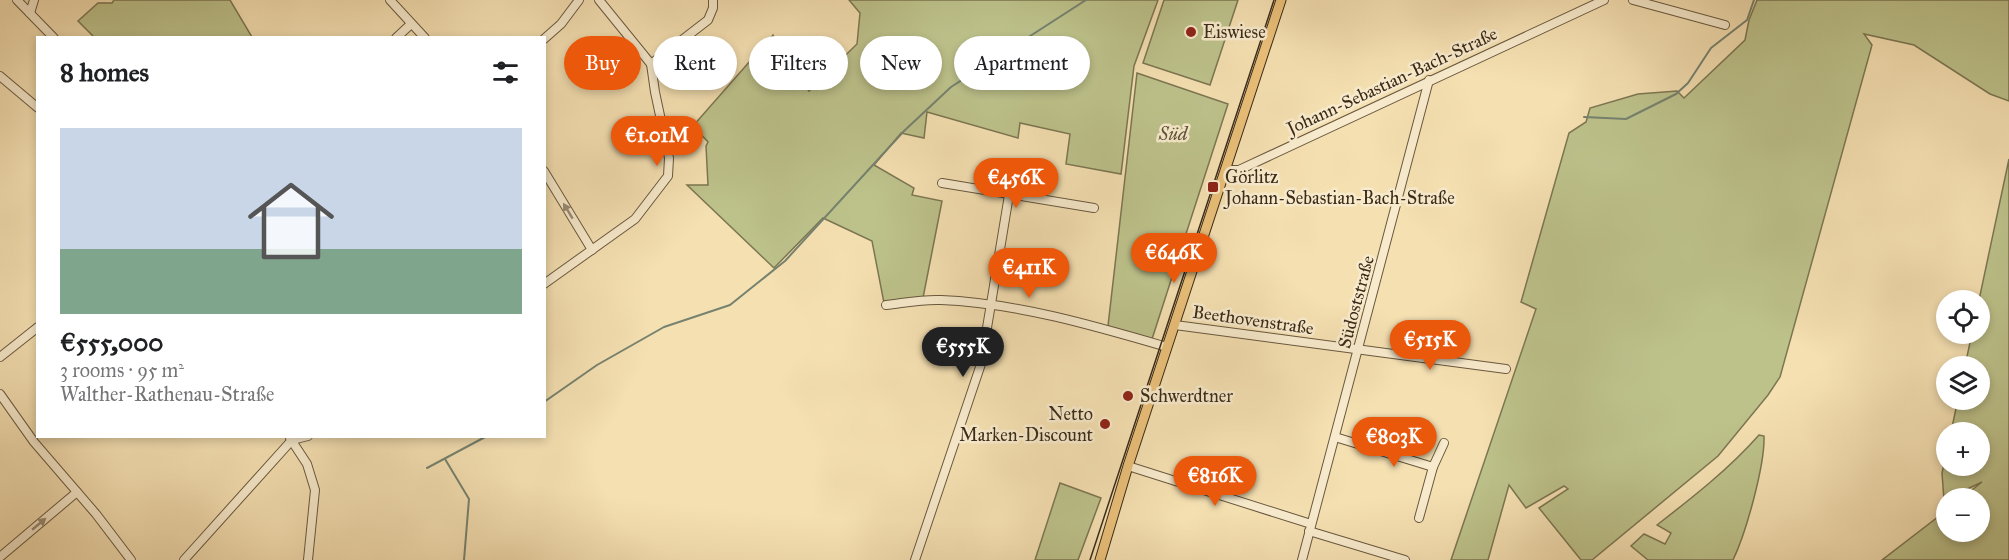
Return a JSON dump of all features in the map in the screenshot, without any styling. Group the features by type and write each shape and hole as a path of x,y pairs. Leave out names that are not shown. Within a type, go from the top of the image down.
{"main road":[{"path":"1100,560 1128,466 1281,0"}],"street":[{"path":"17,0 52,36"},
{"path":"30,13 34,0"},
{"path":"390,0 423,36"},
{"path":"546,37 561,24 579,0"},
{"path":"546,283 635,219 668,176 669,158 651,64 598,0"},
{"path":"651,64 708,21 713,8 713,0"},
{"name":"Johann-Sebastian-Bach-Straße","path":"1226,170 1239,170 1604,0"},
{"path":"1633,0 1725,24"},
{"path":"398,36 411,24"},
{"path":"0,76 36,106"},
{"name":"Südoststraße","path":"1302,560 1430,80"},
{"path":"546,174 592,250"},
{"path":"942,183 1094,208"},
{"path":"915,560 981,364 1009,195"},
{"path":"886,305 938,300 991,305 1105,328 1167,347"},
{"name":"Beethovenstraße","path":"1174,325 1506,369"},
{"path":"0,357 36,329"},
{"path":"0,394 34,442 131,560"},
{"path":"1335,437 1433,467"},
{"path":"184,560 290,438 307,464 315,490 308,560"},
{"path":"1419,518 1433,467 1444,443"},
{"path":"1128,466 1405,560"},
{"path":"0,556 77,492"}],"green space":[{"path":"114,0 230,0 251,36 93,36 78,21 98,3 112,3"},
{"path":"849,0 1158,0 1134,66 1121,174 1066,164 1070,134 1020,123 1018,138 927,112 924,138 901,133 874,165 914,188 912,195 942,201 923,298 884,303 872,241 823,218 774,268 687,185 708,185 706,146 708,142 693,126 725,90 737,90 737,76 749,62 749,90 848,90 848,53 857,44 860,13"},
{"name":"Eiswiese","path":"1164,0 1238,0 1210,85 1143,63"},
{"path":"1757,0 2009,0 2009,101 1990,94 1914,45 1864,34 1872,45 1780,377 1768,395 1718,456 1592,560 1581,560 1539,508 1568,489 1564,486 1526,508 1509,485 1488,560 1451,560 1536,309 1521,302 1569,133 1586,122 1590,108 1638,94 1677,91 1684,98 1745,40 1749,20"},
{"name":"Süd","path":"1137,73 1228,104 1152,339 1108,326"},
{"path":"2009,159 2009,560 1882,560 1936,518 1936,542 1990,542 1990,488 1974,488 1982,482 1969,488 1943,488 1942,476 1990,476 1990,422 1953,422 1956,410 1990,410 1990,356 1967,356 1970,344 1990,344 1990,290 1981,290"},
{"path":"1759,435 1764,436 1758,481 1749,517 1733,560 1648,560 1631,546 1644,534 1665,544 1671,533 1657,525 1723,471"},
{"path":"1060,483 1101,498 1078,560 1035,560"}],"waterway":[{"path":"546,401 597,365 664,327 730,305 785,261 904,131 951,87 1086,0"},
{"path":"1584,117 1626,119 1676,94 1688,83 1711,48 1747,20 1754,0"},
{"path":"427,468 483,438"},
{"path":"445,459 469,499 464,560"}],"tram line":[{"path":"1090,560 1274,0"}],"place":[{"name":"Eiswiese","path":"1191,32"},
{"name":"Görlitz Johann-Sebastian-Bach-Straße","path":"1213,187"},
{"name":"Schwerdtner","path":"1128,396"},
{"name":"Netto Marken-Discount","path":"1105,424"}]}
